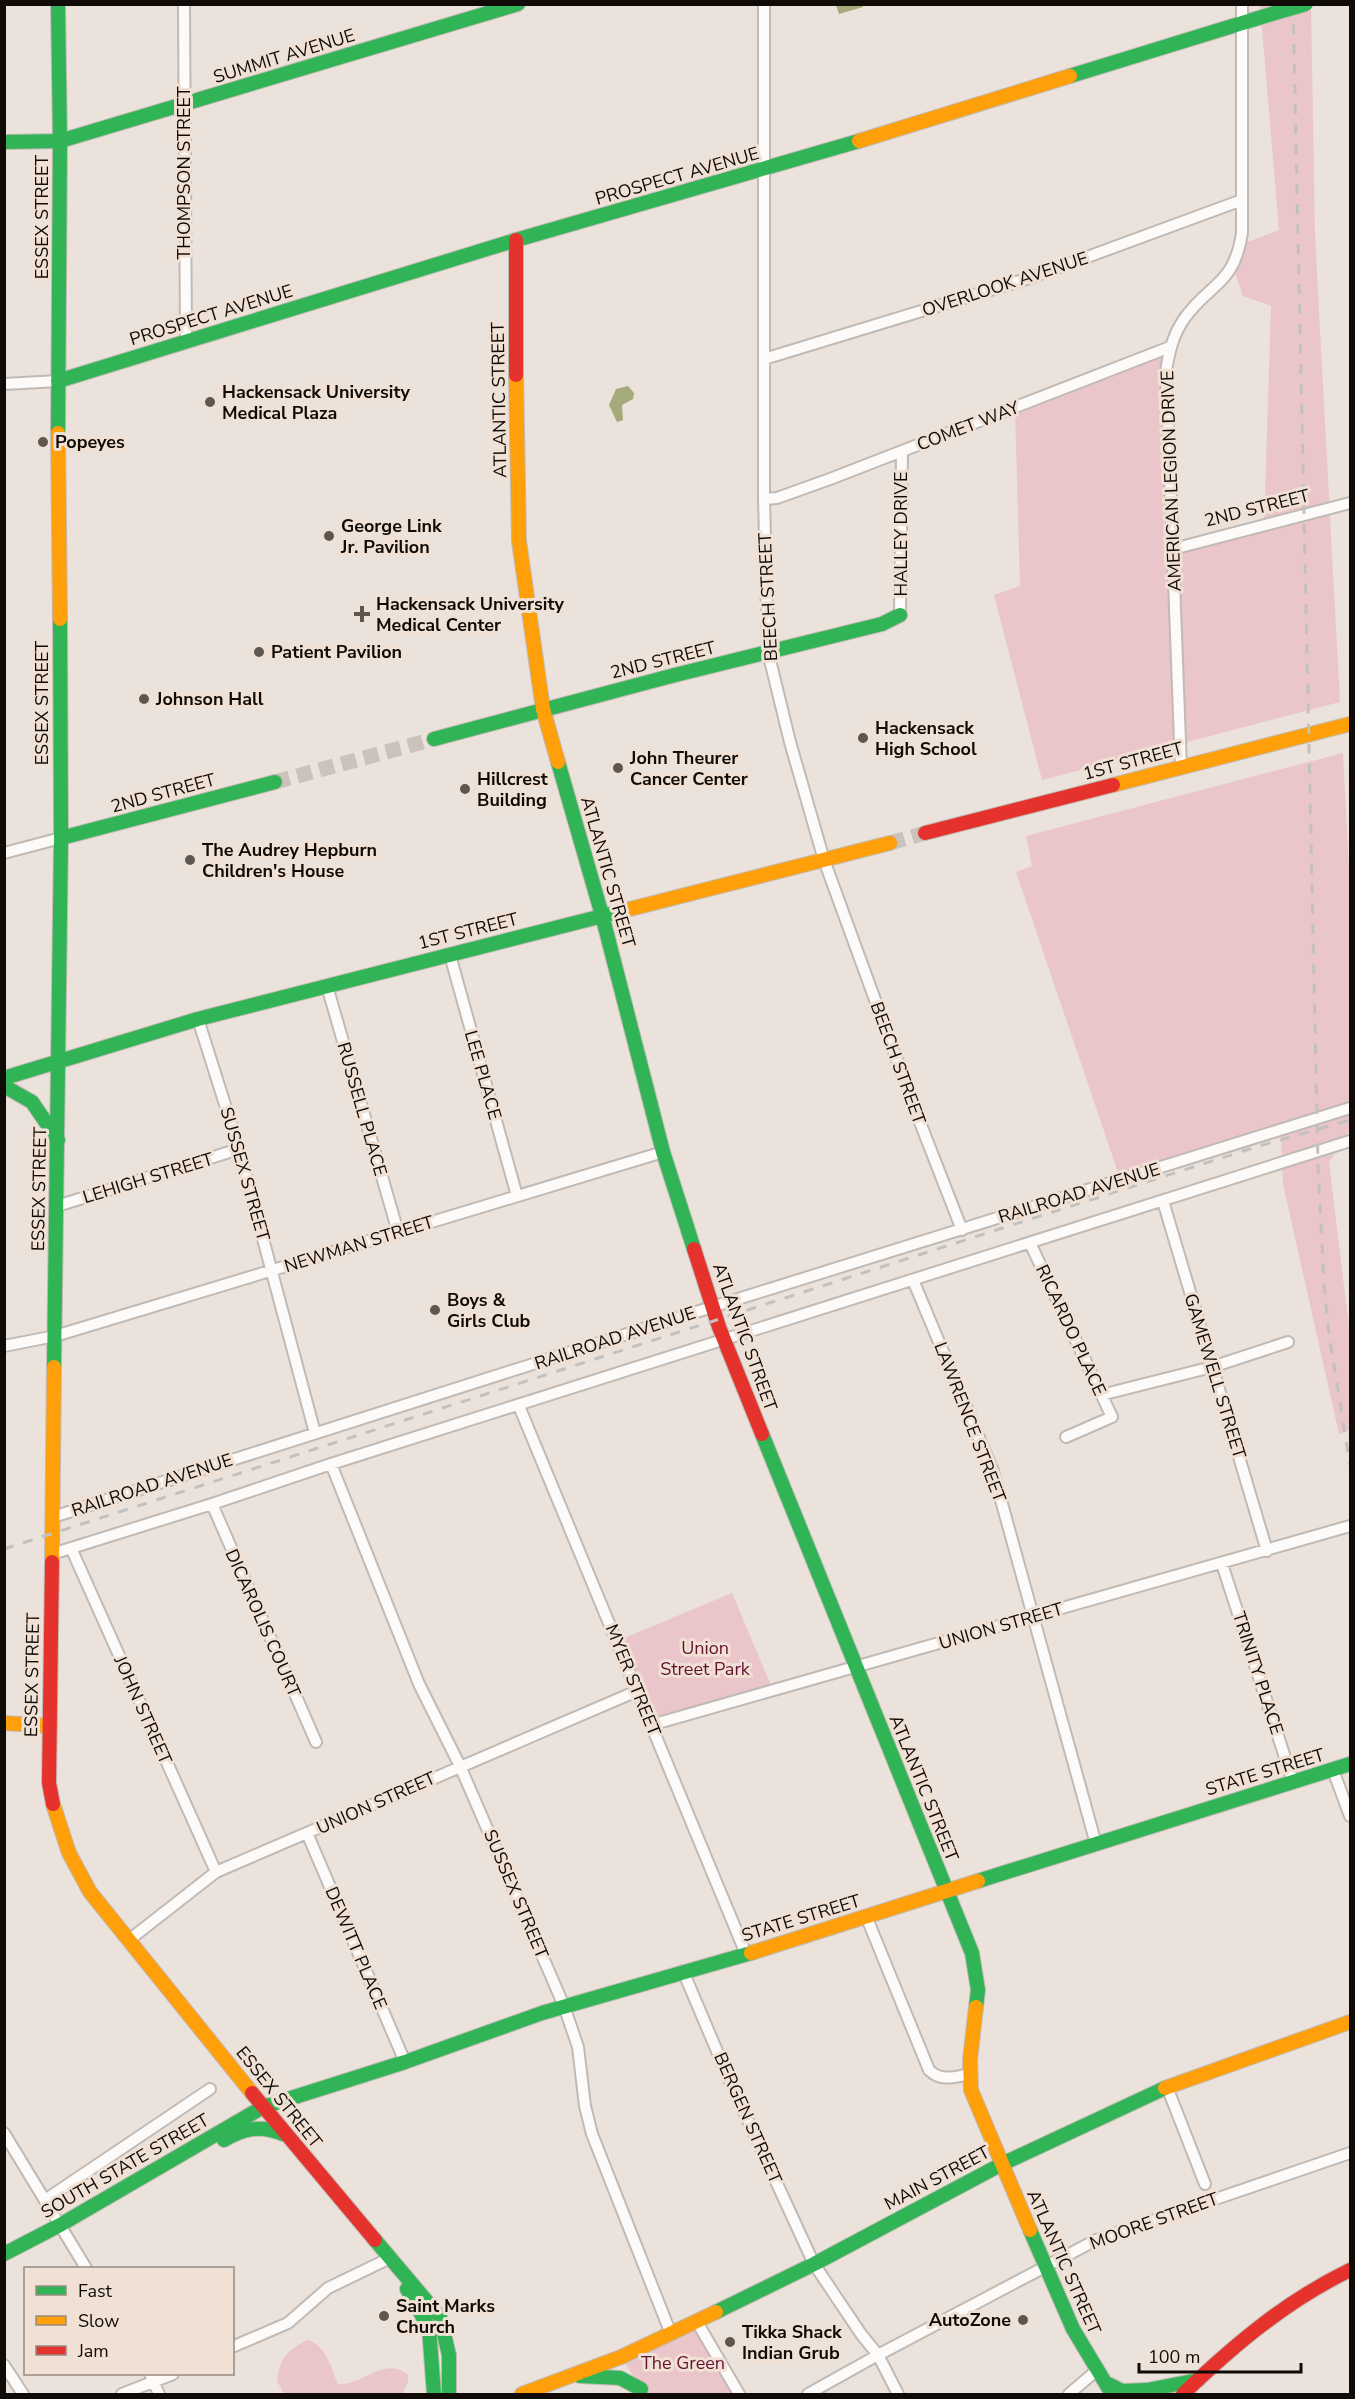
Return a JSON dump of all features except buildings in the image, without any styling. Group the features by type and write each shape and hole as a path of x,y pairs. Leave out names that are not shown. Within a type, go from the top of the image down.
{"street":[{"name":"ESSEX STREET","path":"58,4 61,838 49,1783 54,1812 64,1844 90,1892 263,2107 440,2317 447,2334 451,2365 449,2394"},
{"name":"THOMPSON STREET","path":"184,4 186,342"},
{"name":"SUMMIT AVENUE","path":"4,142 60,141 518,4"},
{"name":"BEECH STREET","path":"765,4 764,500 768,652 790,742 824,860 916,1112 962,1230"},
{"name":"AMERICAN LEGION DRIVE","path":"1181,767 1166,371 1170,347 1184,319 1194,306 1217,286 1235,262 1242,233 1242,4"},
{"name":"PROSPECT AVENUE","path":"58,381 516,240 764,170 1306,4"},
{"name":"OVERLOOK AVENUE","path":"764,359 1033,277 1242,200"},
{"name":"ATLANTIC STREET","path":"516,240 519,541 543,709 602,915 663,1152 724,1341 972,1953 976,1972 977,2010 970,2074 971,2090 1045,2268 1078,2339 1112,2394"},
{"name":"COMET WAY","path":"764,500 777,498 902,452 1170,347"},
{"path":"4,384 58,381"},
{"name":"HALLEY DRIVE","path":"900,615 902,452"},
{"name":"2ND STREET","path":"1173,549 1350,503"},
{"name":"2ND STREET","path":"434,740 543,709 882,624 900,615"},
{"name":"1ST STREET","path":"925,833 1350,724"},
{"name":"2ND STREET","path":"61,838 275,782"},
{"path":"4,853 61,838"},
{"name":"1ST STREET","path":"4,1078 198,1019 890,843"},
{"name":"LEE PLACE","path":"450,955 517,1196"},
{"name":"RUSSELL PLACE","path":"327,986 398,1232"},
{"name":"SUSSEX STREET","path":"198,1019 239,1149 315,1433"},
{"path":"4,1086 32,1102 58,1140"},
{"name":"RAILROAD AVENUE","path":"53,1517 712,1307 1350,1108"},
{"name":"RAILROAD AVENUE","path":"52,1554 1350,1141"},
{"name":"LEHIGH STREET","path":"57,1206 239,1149"},
{"name":"NEWMAN STREET","path":"4,1346 55,1336 663,1152"},
{"name":"GAMEWELL STREET","path":"1163,1201 1267,1551"},
{"name":"RICARDO PLACE","path":"1030,1243 1112,1417 1066,1437"},
{"name":"LAWRENCE STREET","path":"913,1280 993,1471 1096,1844"},
{"path":"1101,1395 1212,1367 1288,1342"},
{"name":"MYER STREET","path":"519,1406 746,1954"},
{"name":"SUSSEX STREET","path":"331,1464 419,1684 460,1766 564,2006 578,2047 585,2106 592,2134 671,2334"},
{"name":"DICAROLIS COURT","path":"212,1504 315,1742"},
{"name":"UNION STREET","path":"651,1725 1350,1526"},
{"name":"JOHN STREET","path":"71,1548 216,1872"},
{"name":"TRINITY PLACE","path":"1222,1564 1293,1782"},
{"name":"UNION STREET","path":"129,1940 216,1872 637,1691"},
{"path":"4,1723 50,1726"},
{"name":"STATE STREET","path":"263,2107 405,2062 564,2006 746,1954 1350,1764"},
{"path":"1333,1770 1350,1816"},
{"name":"DEWITT PLACE","path":"307,1833 405,2062"},
{"path":"866,1916 929,2070 935,2076 943,2079 970,2074"},
{"name":"BERGEN STREET","path":"683,1971 728,2077 814,2264 861,2334 878,2355 898,2394"},
{"name":"MAIN STREET","path":"522,2394 545,2390 697,2322 814,2264 1002,2164 1167,2087 1350,2022"},
{"path":"1167,2087 1205,2184"},
{"path":"45,2200 210,2089"},
{"name":"SOUTH STATE STREET","path":"4,2254 60,2225 263,2107"},
{"path":"201,2143 223,2140 233,2134 258,2127 270,2128 288,2136"},
{"path":"4,2133 85,2267"},
{"name":"MOORE STREET","path":"808,2394 1096,2240 1350,2153"},
{"name":"ESSEX STREET","path":"390,2258 429,2328 434,2394"},
{"path":"234,2346 288,2323 328,2288 390,2258"},
{"path":"1183,2394 1275,2312 1350,2270"},
{"path":"697,2322 739,2394"},
{"path":"621,2357 643,2392"},
{"path":"4,2365 23,2394"},
{"path":"574,2376 620,2378 643,2392"},
{"path":"1070,2394 1100,2376 1122,2391 1147,2390 1198,2379"},
{"path":"122,2394 153,2377 159,2394"}],"green space":[{"path":"1260,5 1311,5 1315,235 1340,702 1042,780 994,595 1020,586 1015,410 1169,350 1177,549 1264,526 1271,306 1243,296 1233,267 1242,244 1279,230"},
{"path":"1343,753 1350,891 1350,1130 1329,1162 1350,1336 1350,1430 1339,1434 1283,1184 1281,1137 1122,1184 1016,872 1032,866 1026,836"},
{"name":"Union Street Park","path":"732,1593 773,1690 651,1725 617,1641"},
{"name":"The Green","path":"697,2322 739,2394 645,2394 621,2357"},
{"path":"307,2340 319,2346 323,2351 338,2384 356,2381 390,2368 408,2375 408,2382 402,2394 284,2394 277,2381 280,2366 290,2351"}],"shaded area":[{"path":"836,5 863,5 863,7 839,14"},
{"path":"628,386 634,393 633,399 622,405 623,420 617,422 609,405 616,389"}],"tunnel":[{"path":"275,782 434,739"},
{"path":"890,843 925,833"}],"railway":[{"path":"1293,4 1318,1164 1329,1335 1350,1465"},
{"path":"4,1549 1259,1146 1350,1120"}],"traffic: fast":[{"path":"58,4 60,141 58,433"},
{"path":"4,142 60,141 518,4"},
{"path":"1275,13 1306,4"},
{"path":"1070,76 1275,13"},
{"path":"58,381 516,240 859,141"},
{"path":"434,739 675,675 882,624 900,615"},
{"path":"54,1367 61,838 60,619"},
{"path":"558,762 602,915 663,1152 694,1249"},
{"path":"61,838 275,782"},
{"path":"4,1078 198,1019 626,910"},
{"path":"4,1086 32,1102 58,1140"},
{"path":"762,1434 972,1953 978,1990 976,2007"},
{"path":"978,1881 1350,1764"},
{"path":"4,2254 60,2225 263,2107 405,2062 542,2013 751,1953"},
{"path":"716,2312 814,2264 1002,2164 1165,2088"},
{"path":"224,2140 253,2129 267,2129 283,2134"},
{"path":"1030,2230 1073,2329 1112,2394"},
{"path":"375,2240 440,2317 449,2355 449,2394"},
{"path":"407,2289 429,2328 434,2394"},
{"path":"580,2376 620,2378 641,2389"},
{"path":"1106,2383 1122,2391 1147,2390 1198,2380"}],"traffic: slow":[{"path":"859,141 1070,76"},
{"path":"516,375 519,541 543,709 558,762"},
{"path":"58,433 60,619"},
{"path":"1113,785 1350,724"},
{"path":"626,910 890,843"},
{"path":"52,1562 54,1367"},
{"path":"4,1723 50,1726"},
{"path":"53,1804 69,1853 90,1892 252,2093"},
{"path":"751,1953 978,1881"},
{"path":"976,2007 970,2060 971,2090 1030,2230"},
{"path":"1165,2088 1350,2022"},
{"path":"522,2394 621,2357 716,2312"}],"traffic: jam":[{"path":"516,240 516,375"},
{"path":"925,833 1113,785"},
{"path":"694,1249 719,1327 762,1434"},
{"path":"52,1562 49,1783 53,1804"},
{"path":"252,2093 375,2240"},
{"path":"1183,2394 1222,2358 1282,2310 1350,2270"}],"place":[{"name":"Hackensack University Medical Plaza","path":"210,402"},
{"name":"Popeyes","path":"43,442"},
{"name":"George Link Jr. Pavilion","path":"329,536"},
{"name":"Hackensack University Medical Center","path":"362,614"},
{"name":"Patient Pavilion","path":"259,652"},
{"name":"Johnson Hall","path":"144,699"},
{"name":"Hackensack High School","path":"863,738"},
{"name":"John Theurer Cancer Center","path":"618,768"},
{"name":"Hillcrest Building","path":"465,789"},
{"name":"The Audrey Hepburn Children's House","path":"190,860"},
{"name":"Boys & Girls Club","path":"435,1310"},
{"name":"Saint Marks Church","path":"384,2316"},
{"name":"AutoZone","path":"1023,2320"},
{"name":"Tikka Shack Indian Grub","path":"730,2342"}]}
